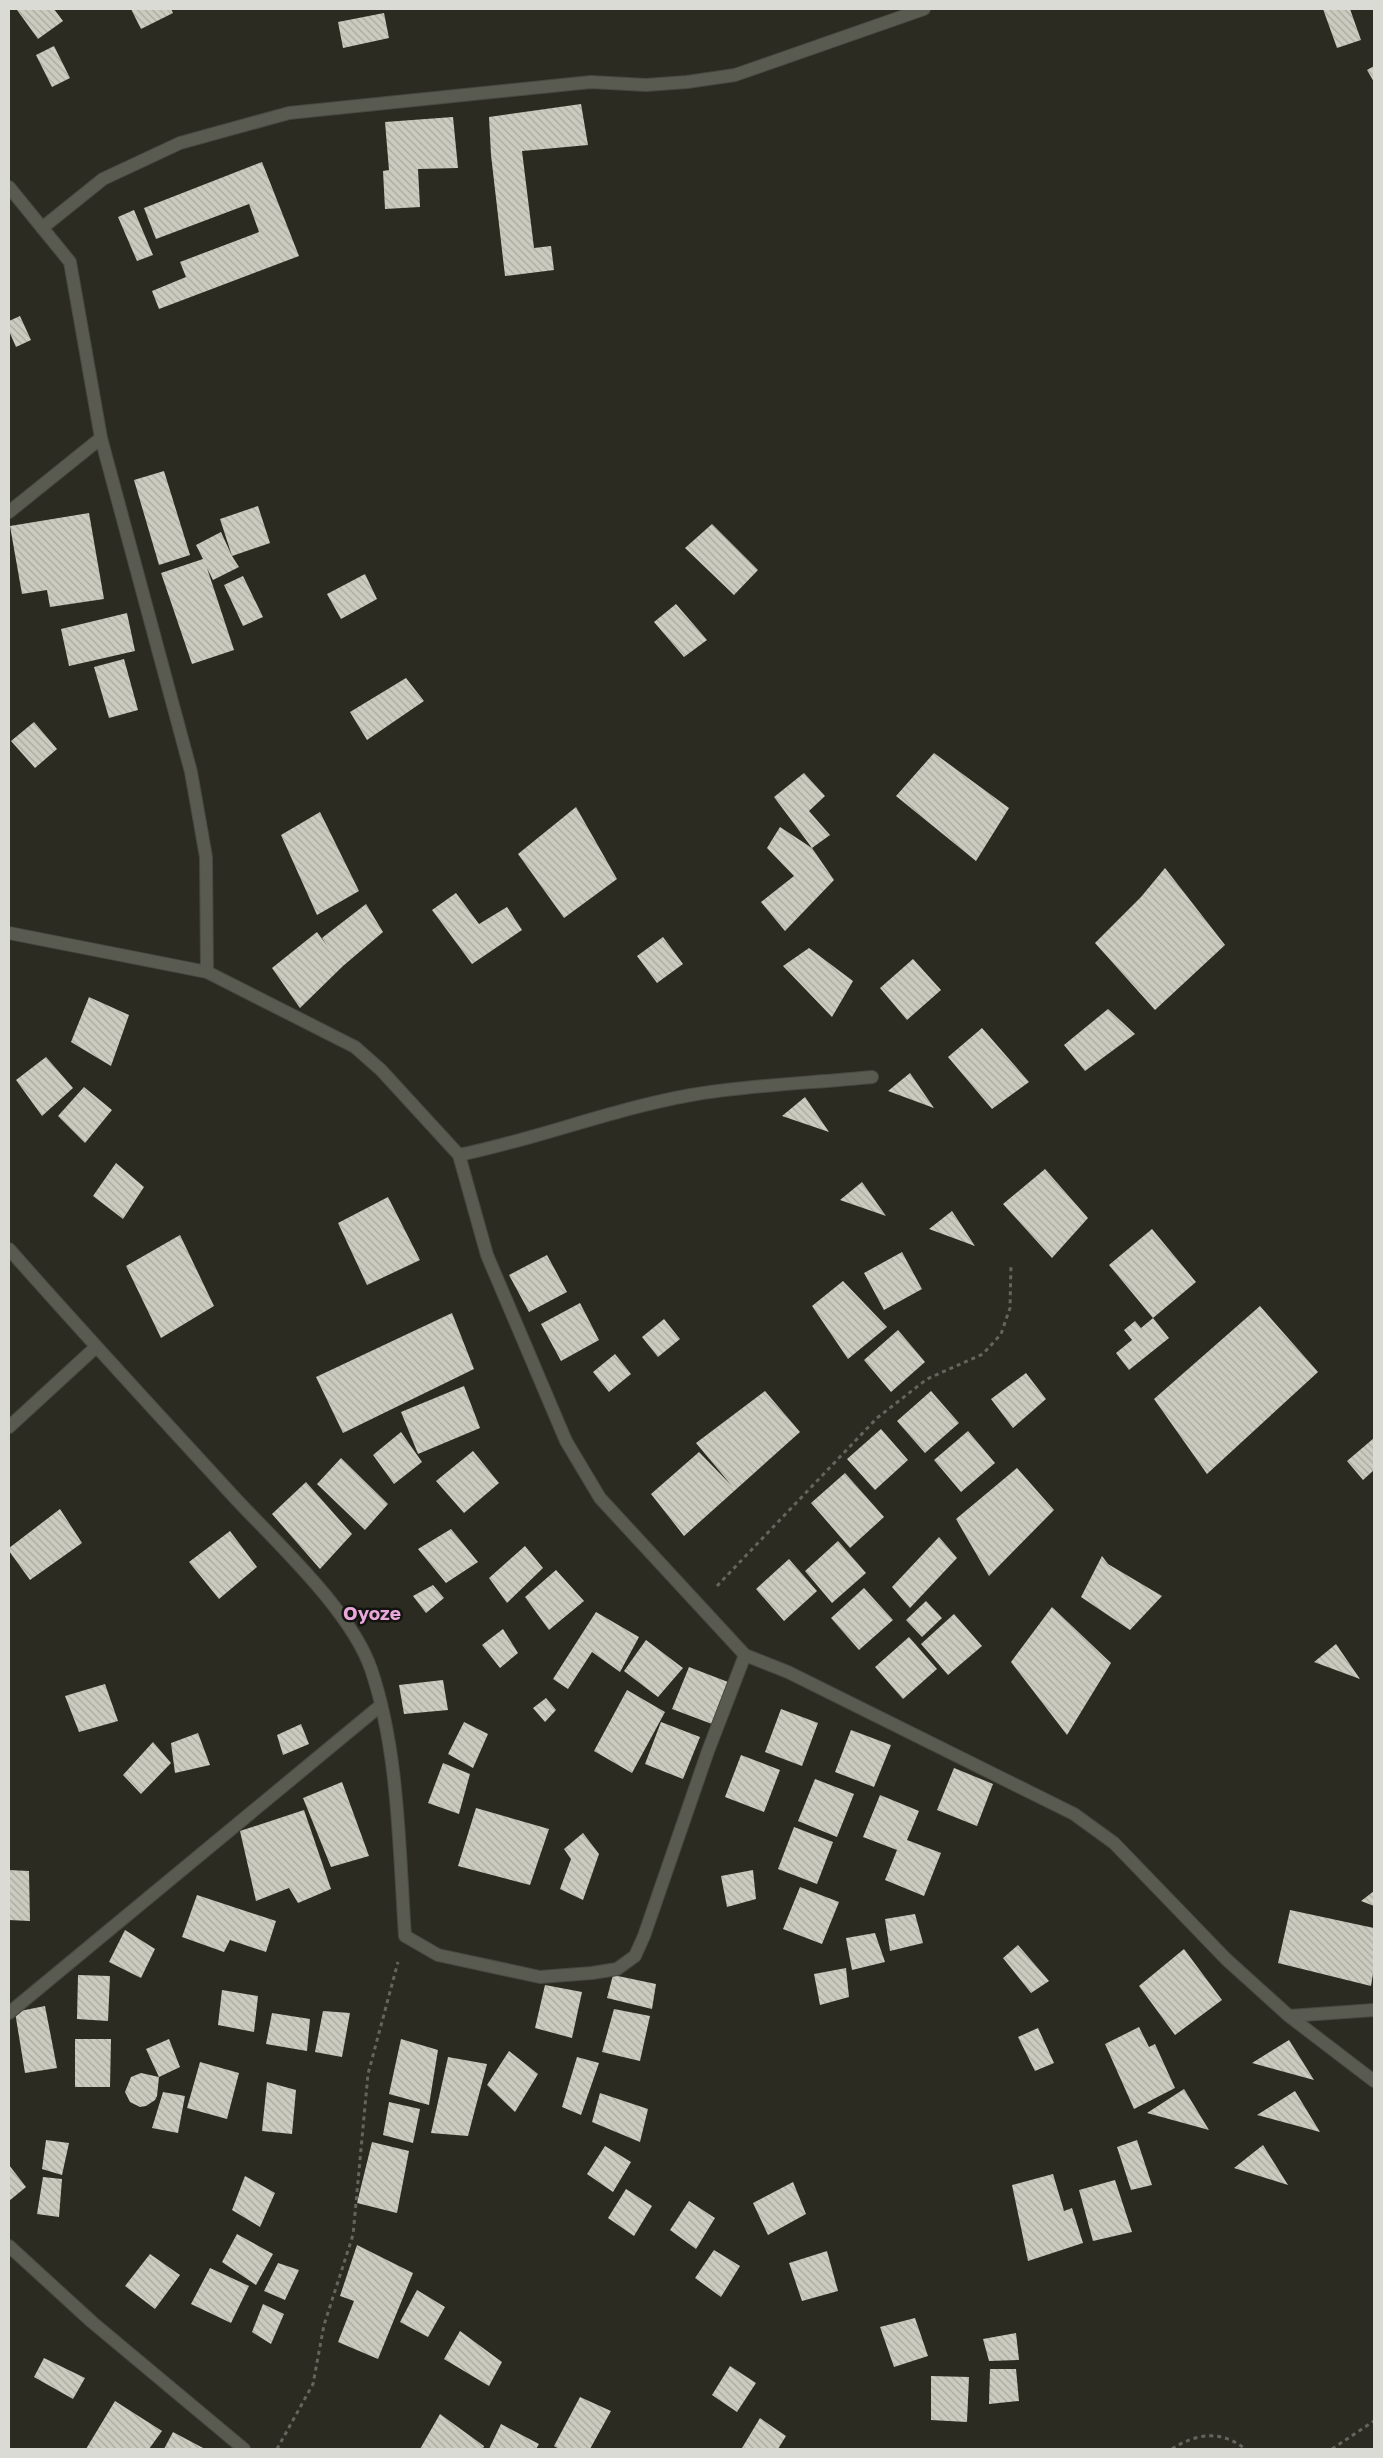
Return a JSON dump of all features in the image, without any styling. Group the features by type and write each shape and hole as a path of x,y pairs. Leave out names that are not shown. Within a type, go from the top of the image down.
{"street":[{"path":"42,228 102,179 180,143 289,113 592,82 646,85 687,82 735,75 924,9"},
{"path":"9,187 70,262 100,438 190,772 206,857 207,972"},
{"path":"9,512 100,438"},
{"path":"9,933 207,972 355,1047 381,1070 459,1155 487,1255 566,1441 600,1498 745,1655 788,1672 1074,1814 1114,1843 1226,1959 1289,2016 1374,2081"},
{"path":"459,1155 508,1145 607,1116 690,1095 872,1077"},
{"path":"9,1249 96,1347 322,1592 358,1640 371,1668 392,1763 405,1936 438,1955 540,1977 617,1969 634,1956 644,1936 708,1752 745,1655"},
{"path":"9,1427 96,1347"},
{"path":"9,2012 380,1706"},
{"path":"1289,2016 1374,2010"},
{"path":"9,2246 92,2322 244,2449"}],"path":[{"path":"698,1606 877,1418 927,1379 983,1354 995,1341 1001,1334 1010,1308 1011,1264"},
{"path":"277,2449 312,2384 324,2325 353,2235 368,2074 405,1936"},
{"path":"1332,2449 1374,2421"},
{"path":"1172,2449 1183,2442 1207,2434 1234,2440 1245,2449"}],"building":[{"path":"54,9 63,21 38,39 17,10"},
{"path":"131,9 171,9 173,13 141,29"},
{"path":"1323,9 1350,9 1361,40 1337,48"},
{"path":"384,13 389,38 343,48 338,22"},
{"path":"54,46 70,78 52,87 36,55"},
{"path":"1374,66 1374,82 1367,70"},
{"path":"581,104 588,145 522,151 534,248 551,246 554,270 505,276 491,155 489,117"},
{"path":"453,117 458,168 418,169 420,207 385,209 383,171 389,170 385,122"},
{"path":"262,162 299,256 159,309 152,291 186,277 180,262 259,232 249,204 156,239 144,208"},
{"path":"134,210 153,255 137,261 118,217"},
{"path":"20,316 31,340 16,347 9,331 9,321"},
{"path":"164,471 190,555 159,565 134,480"},
{"path":"258,506 270,543 232,556 220,519"},
{"path":"89,513 104,599 50,607 47,590 22,594 10,526"},
{"path":"712,524 758,570 734,595 685,548"},
{"path":"221,532 239,567 213,580 207,568 234,650 192,664 161,573 203,559 196,545"},
{"path":"365,574 377,599 341,619 327,594"},
{"path":"243,576 263,617 243,626 224,585"},
{"path":"676,604 707,640 684,657 654,622"},
{"path":"127,613 135,651 69,666 61,629"},
{"path":"124,659 138,710 109,718 94,667"},
{"path":"406,678 424,701 367,740 350,712"},
{"path":"34,722 57,749 35,768 11,741"},
{"path":"934,753 1009,808 976,861 896,796"},
{"path":"804,773 825,796 809,811 830,835 812,848 774,797"},
{"path":"576,807 617,879 564,918 518,854"},
{"path":"320,812 359,891 317,915 281,835"},
{"path":"780,827 812,848 834,880 785,931 761,902 794,876 767,848"},
{"path":"1165,868 1225,945 1155,1010 1095,943 1141,897"},
{"path":"456,893 479,924 507,907 522,930 472,964 432,910"},
{"path":"366,904 383,932 343,966 300,1008 272,968 317,932 328,947 322,938"},
{"path":"663,937 683,964 657,983 637,956"},
{"path":"809,948 853,981 832,1017 783,966"},
{"path":"913,959 941,990 907,1020 880,988"},
{"path":"89,997 129,1015 111,1066 71,1042"},
{"path":"1108,1009 1135,1034 1085,1071 1064,1045"},
{"path":"982,1028 1029,1082 992,1109 948,1057"},
{"path":"46,1057 73,1088 42,1116 16,1080"},
{"path":"910,1073 934,1108 888,1091"},
{"path":"84,1087 112,1110 85,1143 58,1116"},
{"path":"805,1097 829,1132 782,1116"},
{"path":"116,1163 144,1187 123,1219 93,1196"},
{"path":"1045,1169 1088,1218 1052,1258 1003,1204"},
{"path":"862,1182 886,1216 840,1200"},
{"path":"388,1197 420,1260 367,1285 338,1223"},
{"path":"952,1211 975,1246 929,1229"},
{"path":"1152,1229 1196,1282 1153,1318 1109,1265"},
{"path":"180,1235 214,1306 161,1338 126,1266"},
{"path":"902,1252 922,1289 884,1310 864,1273"},
{"path":"547,1255 567,1292 529,1312 509,1275"},
{"path":"843,1281 887,1327 848,1359 812,1306"},
{"path":"580,1303 599,1340 561,1361 541,1324"},
{"path":"1260,1306 1318,1372 1207,1474 1154,1399"},
{"path":"452,1313 474,1369 343,1433 316,1377"},
{"path":"1153,1318 1169,1338 1129,1370 1116,1353 1132,1340 1124,1330 1135,1321 1141,1328"},
{"path":"664,1319 680,1339 658,1357 642,1337"},
{"path":"898,1330 925,1362 891,1392 864,1360"},
{"path":"615,1354 631,1374 609,1392 593,1372"},
{"path":"1026,1373 1046,1399 1013,1428 991,1399"},
{"path":"464,1386 480,1428 418,1454 401,1412"},
{"path":"765,1391 800,1432 684,1536 651,1494 699,1452 732,1486 696,1443"},
{"path":"931,1391 959,1423 925,1453 897,1421"},
{"path":"881,1429 908,1460 875,1490 847,1459"},
{"path":"968,1431 995,1463 961,1492 934,1460"},
{"path":"401,1432 422,1462 394,1484 373,1455"},
{"path":"1374,1438 1374,1470 1363,1480 1347,1461"},
{"path":"473,1451 499,1483 464,1513 436,1481"},
{"path":"341,1458 388,1504 365,1530 317,1484"},
{"path":"1017,1468 1054,1510 989,1576 956,1519"},
{"path":"845,1473 884,1517 850,1548 811,1503"},
{"path":"306,1482 352,1534 320,1569 272,1514"},
{"path":"60,1509 82,1543 30,1580 9,1551 9,1548"},
{"path":"451,1529 478,1562 446,1583 418,1549"},
{"path":"230,1531 257,1567 219,1599 189,1562"},
{"path":"939,1537 957,1558 910,1608 892,1587"},
{"path":"838,1541 866,1573 832,1603 805,1571"},
{"path":"525,1546 543,1568 507,1603 489,1578"},
{"path":"1102,1556 1108,1564 1162,1596 1130,1630 1081,1597"},
{"path":"789,1559 817,1591 784,1621 756,1589"},
{"path":"556,1570 584,1601 549,1630 525,1597"},
{"path":"433,1585 444,1598 426,1613 413,1596"},
{"path":"864,1588 893,1620 859,1650 831,1618"},
{"path":"926,1601 942,1618 922,1637 906,1620"},
{"path":"1052,1607 1111,1663 1067,1735 1011,1662"},
{"path":"596,1612 639,1637 620,1672 592,1652 568,1689 553,1679"},
{"path":"954,1614 982,1646 948,1675 921,1644"},
{"path":"503,1629 518,1653 500,1668 482,1645"},
{"path":"909,1637 937,1669 903,1699 875,1667"},
{"path":"646,1640 683,1668 658,1697 624,1671"},
{"path":"1336,1644 1360,1679 1314,1662"},
{"path":"689,1667 728,1682 712,1724 672,1709"},
{"path":"443,1680 448,1710 404,1714 399,1685"},
{"path":"105,1684 118,1721 79,1732 65,1696"},
{"path":"627,1690 665,1712 632,1773 594,1751"},
{"path":"546,1698 556,1710 545,1722 533,1708"},
{"path":"781,1709 818,1723 802,1766 765,1752"},
{"path":"464,1722 488,1734 473,1768 448,1754"},
{"path":"661,1722 700,1737 683,1779 645,1764"},
{"path":"301,1724 309,1744 283,1755 277,1735"},
{"path":"851,1730 891,1745 874,1787 835,1772"},
{"path":"198,1733 210,1765 175,1773 171,1743"},
{"path":"153,1742 171,1763 141,1794 123,1775"},
{"path":"741,1755 780,1770 764,1812 725,1797"},
{"path":"443,1763 470,1774 459,1814 428,1803"},
{"path":"954,1768 993,1784 977,1826 937,1810"},
{"path":"815,1779 854,1794 837,1837 798,1821"},
{"path":"342,1782 369,1856 331,1867 303,1798"},
{"path":"880,1795 919,1811 907,1840 941,1853 924,1896 885,1880 897,1850 863,1837"},
{"path":"476,1808 549,1829 530,1885 458,1866"},
{"path":"304,1810 331,1889 298,1903 289,1888 256,1901 240,1831"},
{"path":"794,1827 833,1842 817,1884 778,1869"},
{"path":"583,1833 599,1854 583,1900 560,1889 571,1859 564,1849"},
{"path":"9,1870 29,1871 30,1921 9,1920"},
{"path":"753,1870 756,1899 727,1907 721,1876"},
{"path":"800,1887 839,1902 822,1944 783,1929"},
{"path":"1374,1891 1374,1906 1361,1901"},
{"path":"197,1895 276,1921 266,1952 230,1940 224,1952 182,1937"},
{"path":"1290,1910 1374,1928 1374,1967 1371,1986 1278,1963"},
{"path":"915,1914 923,1943 890,1951 885,1919"},
{"path":"125,1930 155,1949 141,1978 109,1962"},
{"path":"875,1933 885,1962 852,1970 846,1938"},
{"path":"1018,1945 1049,1981 1031,1993 1003,1958"},
{"path":"1184,1949 1222,2000 1175,2035 1139,1986"},
{"path":"846,1968 849,1997 820,2005 814,1974"},
{"path":"78,1975 110,1976 108,2021 77,2019"},
{"path":"613,1975 656,1984 652,2009 607,1998"},
{"path":"545,1985 582,1992 572,2038 535,2028"},
{"path":"222,1990 258,1996 254,2032 218,2025"},
{"path":"45,2006 57,2068 25,2073 15,2012"},
{"path":"614,2009 650,2016 640,2061 602,2052"},
{"path":"323,2011 350,2013 342,2057 315,2052"},
{"path":"272,2013 310,2019 307,2051 266,2044"},
{"path":"1139,2027 1149,2047 1155,2044 1175,2088 1134,2109 1105,2044"},
{"path":"1038,2028 1054,2063 1035,2071 1018,2037"},
{"path":"75,2039 111,2039 110,2087 75,2087"},
{"path":"169,2039 180,2067 159,2077 146,2049"},
{"path":"401,2039 438,2050 429,2105 389,2094"},
{"path":"1289,2040 1314,2080 1252,2063"},
{"path":"509,2051 538,2074 515,2112 487,2085"},
{"path":"448,2057 487,2064 468,2136 431,2133"},
{"path":"577,2057 599,2063 581,2115 562,2107"},
{"path":"200,2062 239,2073 227,2119 187,2108"},
{"path":"141,2073 159,2077 155,2100 146,2106 140,2107 130,2102 125,2092 131,2077"},
{"path":"267,2082 296,2090 292,2134 262,2131"},
{"path":"1184,2089 1209,2130 1147,2113"},
{"path":"1295,2091 1320,2132 1257,2115"},
{"path":"163,2092 185,2096 178,2133 152,2128"},
{"path":"600,2093 648,2109 640,2142 592,2122"},
{"path":"389,2102 420,2109 413,2143 383,2135"},
{"path":"46,2140 69,2143 62,2175 42,2169"},
{"path":"1137,2140 1152,2185 1131,2190 1117,2147"},
{"path":"372,2142 409,2151 397,2213 357,2203"},
{"path":"1263,2145 1288,2185 1234,2168"},
{"path":"605,2146 631,2162 613,2192 587,2174"},
{"path":"9,2165 26,2187 9,2201"},
{"path":"1053,2174 1064,2211 1072,2208 1083,2243 1028,2261 1012,2185"},
{"path":"245,2176 275,2193 260,2227 232,2210"},
{"path":"43,2177 62,2179 59,2217 37,2214"},
{"path":"1115,2180 1132,2232 1093,2241 1079,2190"},
{"path":"793,2182 806,2214 768,2235 753,2203"},
{"path":"626,2189 652,2206 634,2236 608,2218"},
{"path":"689,2201 715,2218 696,2249 670,2230"},
{"path":"237,2234 273,2254 256,2285 222,2262"},
{"path":"357,2245 413,2273 378,2359 338,2342 354,2301 340,2296"},
{"path":"714,2250 740,2266 721,2297 695,2278"},
{"path":"827,2251 838,2291 802,2301 789,2263"},
{"path":"150,2254 180,2275 155,2309 125,2286"},
{"path":"278,2263 299,2270 285,2300 264,2291"},
{"path":"210,2268 249,2286 231,2323 191,2304"},
{"path":"417,2290 445,2307 428,2337 400,2322"},
{"path":"263,2304 284,2314 271,2344 252,2332"},
{"path":"915,2318 928,2356 894,2367 880,2327"},
{"path":"460,2331 502,2362 489,2386 444,2359"},
{"path":"1016,2333 1019,2360 989,2361 983,2339"},
{"path":"44,2358 85,2378 73,2399 34,2377"},
{"path":"730,2366 756,2383 737,2412 712,2395"},
{"path":"990,2369 1016,2369 1019,2401 989,2404"},
{"path":"931,2376 969,2377 967,2422 931,2420"},
{"path":"580,2397 611,2411 590,2449 559,2449 554,2446"},
{"path":"115,2401 162,2431 149,2449 86,2449"},
{"path":"440,2414 484,2446 483,2449 420,2449"},
{"path":"760,2418 786,2436 778,2449 742,2448"},
{"path":"501,2424 539,2444 536,2449 489,2449"},
{"path":"173,2432 205,2449 164,2449"}],"district":[{"name":"Oyoze","path":"372,1612"}]}
